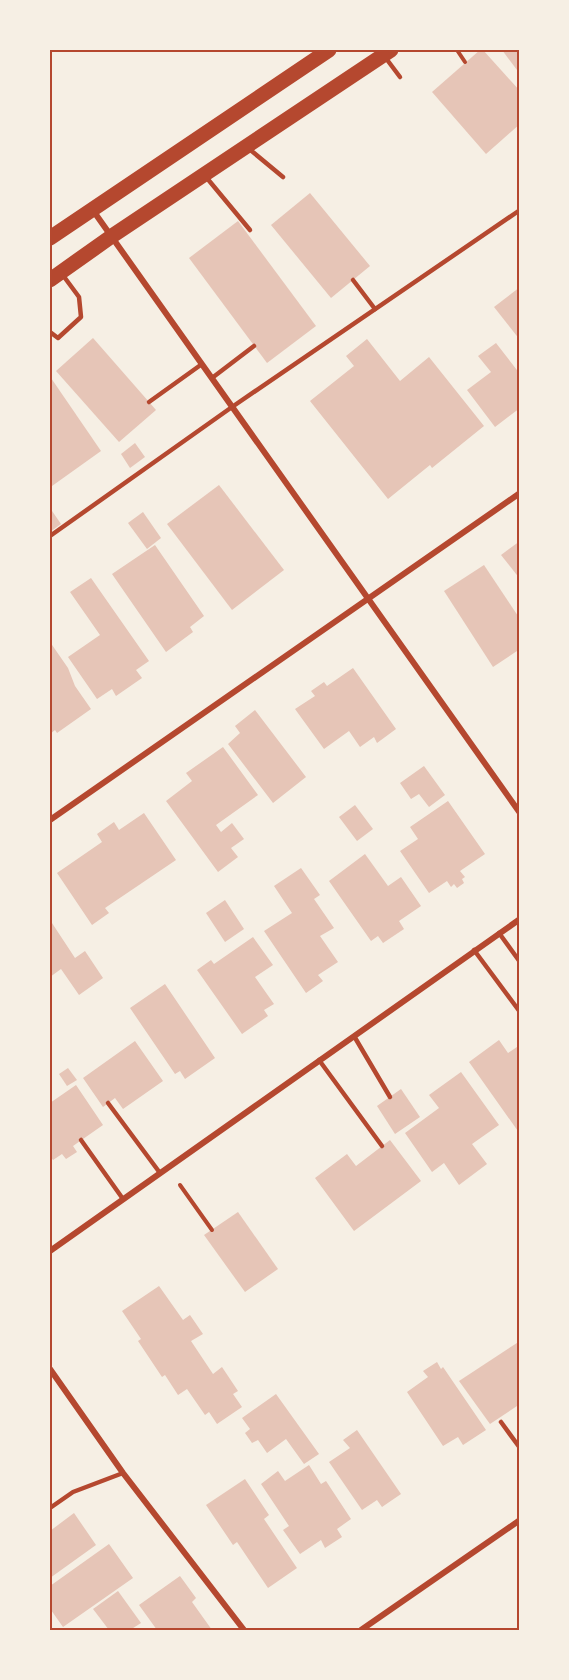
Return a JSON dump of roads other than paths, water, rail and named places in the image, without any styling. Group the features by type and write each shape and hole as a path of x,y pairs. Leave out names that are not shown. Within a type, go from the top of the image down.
{"main road":[{"path":"50,238 329,50"},
{"path":"55,276 387,52"}],"street":[{"path":"92,208 519,813"},
{"path":"50,820 519,493"},
{"path":"50,1251 519,919"},
{"path":"50,1369 123,1473 244,1630"},
{"path":"361,1630 519,1523"}],"lane":[{"path":"387,52 400,77"},
{"path":"246,147 283,177"},
{"path":"204,174 250,230"},
{"path":"50,536 232,407 519,210"},
{"path":"50,332 58,338 81,317 78,297 55,276"},
{"path":"353,280 375,309"},
{"path":"212,378 254,346"},
{"path":"149,402 202,364"},
{"path":"499,933 519,962"},
{"path":"474,950 519,1012"},
{"path":"354,1036 390,1097"},
{"path":"319,1060 382,1146"},
{"path":"108,1103 160,1173"},
{"path":"81,1140 123,1199"},
{"path":"501,1422 519,1448"},
{"path":"50,1508 73,1492 123,1473"}]}
